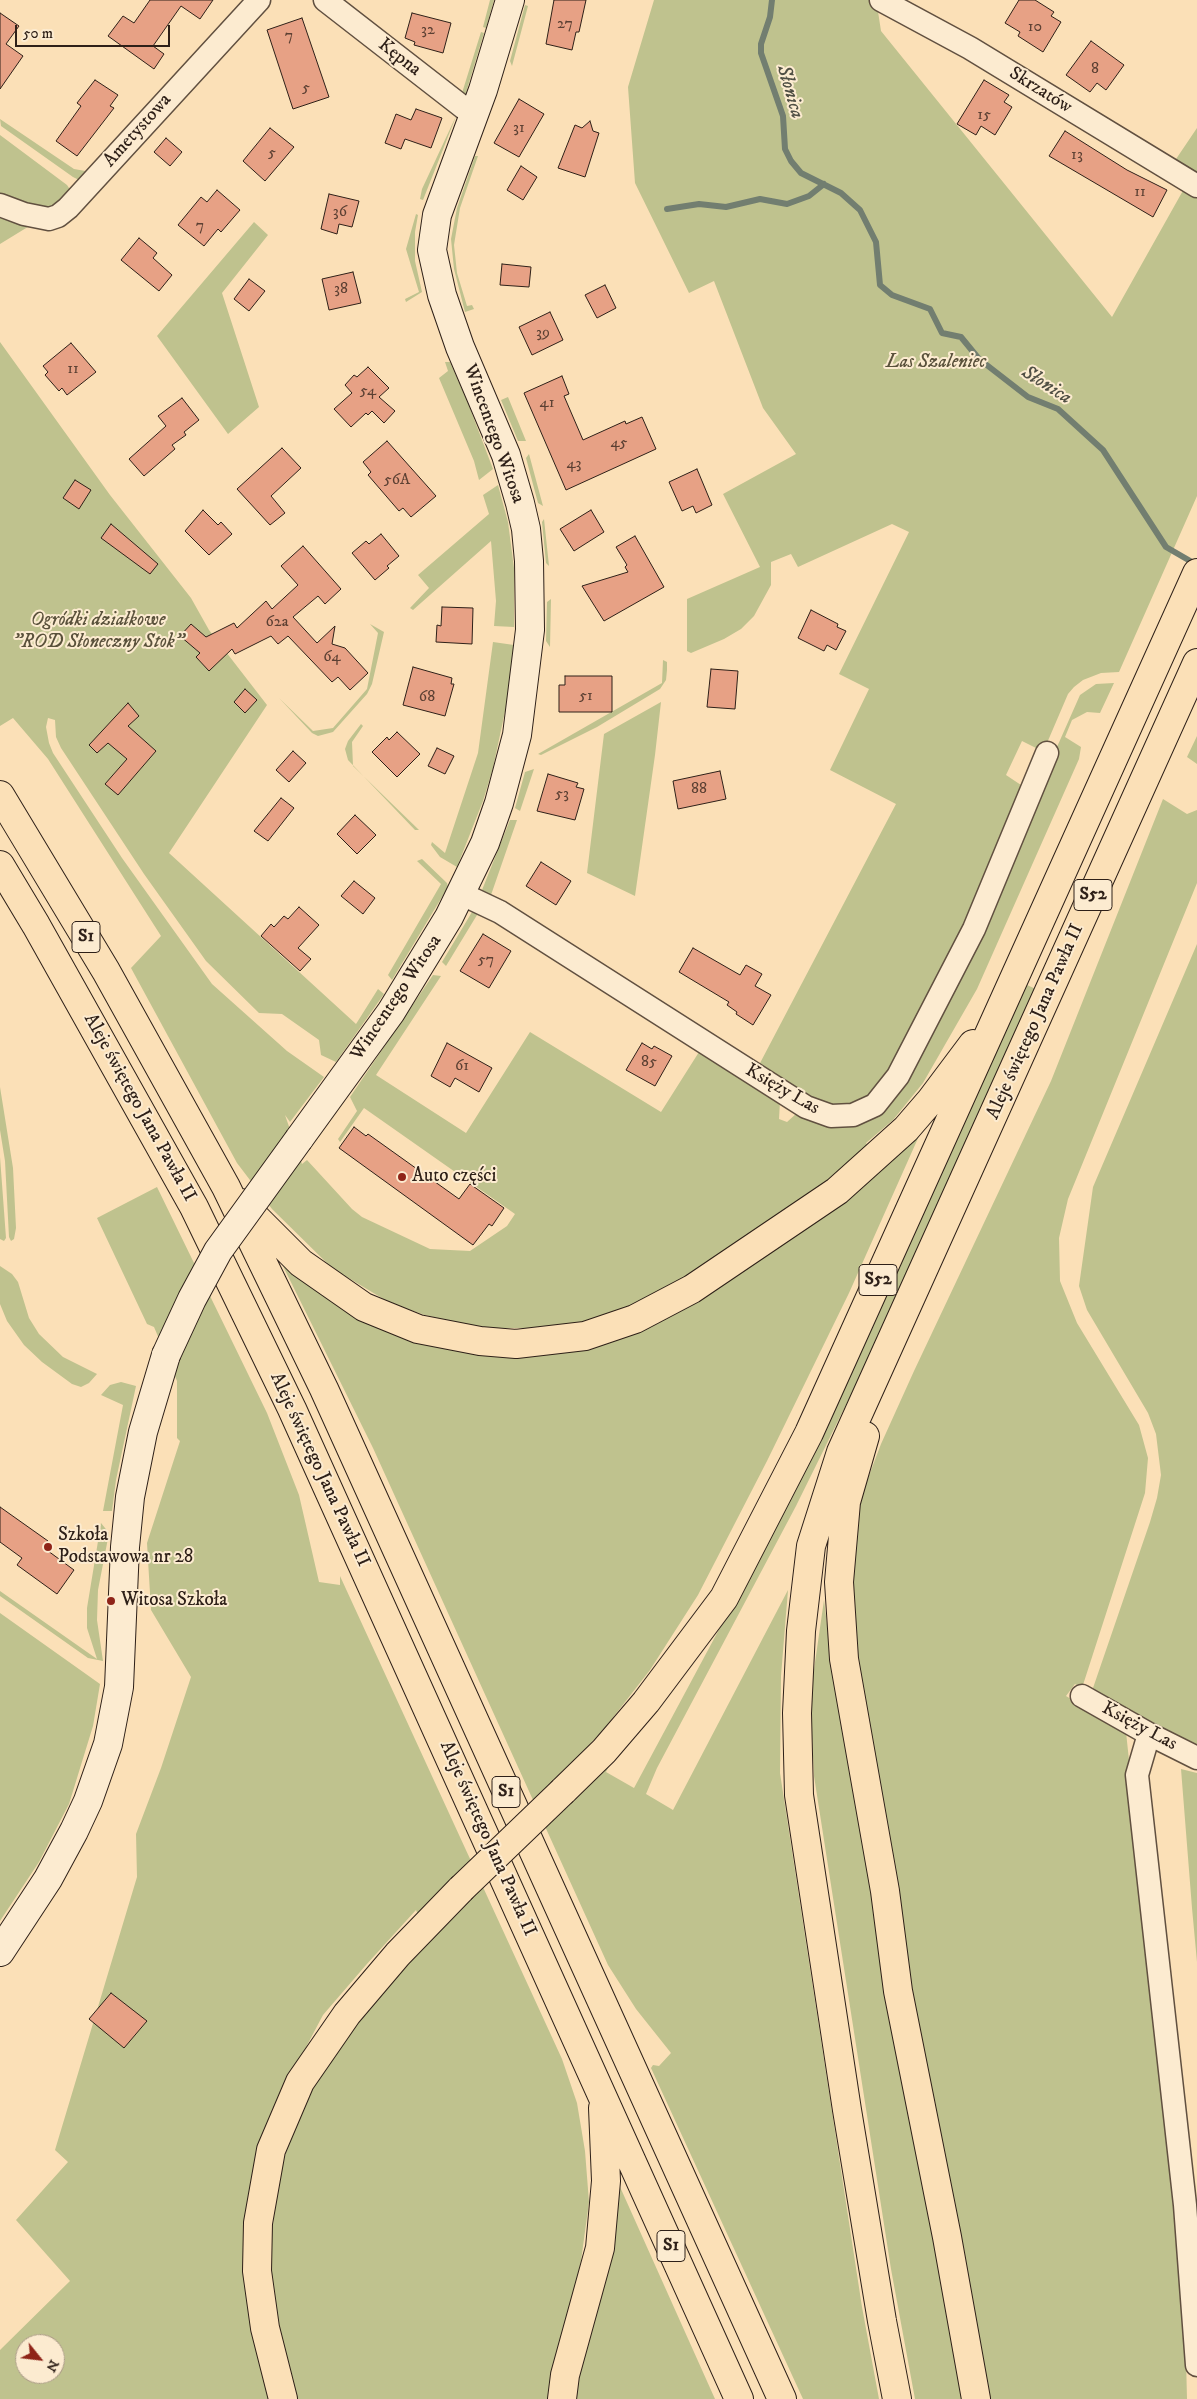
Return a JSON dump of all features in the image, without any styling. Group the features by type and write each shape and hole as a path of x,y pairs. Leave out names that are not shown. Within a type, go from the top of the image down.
{"highway":[{"name":"Aleje świętego Jana Pawła II","path":"1024,959 1197,573"},
{"name":"Aleje świętego Jana Pawła II","path":"911,1299 1197,663"},
{"name":"Aleje świętego Jana Pawła II","path":"0,795 106,971 226,1187"},
{"name":"Aleje świętego Jana Pawła II","path":"0,865 36,925 194,1206 292,1409 602,2094"},
{"path":"226,1187 301,1263 364,1307 418,1329 480,1341 516,1344 586,1336 636,1320 692,1289 837,1191 894,1141 931,1100 970,1048 1024,959"},
{"name":"S52","path":"283,2399 265,2328 257,2271 258,2223 271,2150 300,2082 347,2014 398,1954 461,1889 604,1751 646,1702 724,1598 809,1433 1024,959"},
{"name":"S1","path":"226,1187 324,1389 782,2399"},
{"path":"911,1299 867,1429 846,1502 839,1582 844,1660 885,1891 898,1991 947,2237 976,2399"},
{"name":"S52","path":"897,2399 847,2110 799,1795 797,1713 801,1631 811,1546 841,1452 911,1299"},
{"path":"562,2399 564,2375 600,2248 606,2181 602,2094"},
{"name":"S1","path":"602,2094 739,2399"}],"street":[{"name":"Ametystowa","path":"0,205 38,219 49,219 68,208 258,0"},
{"name":"Kępna","path":"325,0 464,108 474,113"},
{"name":"Wincentego Witosa","path":"0,1952 48,1879 74,1831 91,1793 108,1744 119,1686 125,1547 130,1497 143,1432 166,1355 192,1299 218,1251 411,982 462,894 485,843 512,757 529,656 531,598 528,553 520,503 506,455 460,347 442,296 432,250 436,215 492,66 510,0"},
{"name":"Skrzatów","path":"881,0 970,48 1197,186"},
{"name":"Księży Las","path":"462,894 500,912 806,1107 831,1116 853,1115 875,1105 898,1076 974,928 1048,753"},
{"name":"Księży Las","path":"1082,1696 1149,1734 1197,1758"},
{"path":"1149,1734 1137,1775 1185,2205 1197,2365"}],"green space":[{"path":"490,0 494,0 486,28 483,27"},
{"name":"Las Szaleniec","path":"654,0 869,0 877,5 881,31 1112,317 1185,187 1197,195 1197,496 1119,672 1101,673 1083,680 1074,687 1068,694 1044,750 1042,751 1022,741 1006,775 1021,785 1025,797 895,1069 861,1104 825,1109 759,1065 896,804 830,770 869,689 839,674 909,532 892,524 798,567 791,554 771,562 771,585 754,616 741,629 724,639 691,653 687,651 687,599 760,567 723,494 796,454 763,408 714,281 689,293 635,183 628,87"},
{"path":"525,5 528,6 512,66 510,61"},
{"path":"481,32 484,33 465,96 462,93"},
{"path":"457,114 423,200 420,199 422,189"},
{"path":"0,119 74,169 91,172 79,180 73,177 1,126"},
{"path":"1197,128 1197,176 1174,162"},
{"path":"0,135 67,185 73,194 56,210 0,197"},
{"path":"475,156 478,156 460,208 454,245 457,273 467,306 472,305 474,309 465,312 454,269 451,239 457,208"},
{"path":"0,212 31,225 0,244"},
{"path":"416,214 418,215 415,232 415,261 422,292 406,302 405,299 419,292 406,249"},
{"path":"254,222 268,235 222,293 259,407 228,434 157,336"},
{"name":"Ogródki działkowe \"ROD Słoneczny Stok\"","path":"0,342 110,495 191,598 209,630 267,705 169,853 356,1024 378,989 384,994 336,1062 321,1055 319,1040 282,1014 259,1013 206,961 144,874 61,748 56,737 55,720 48,718 46,727 53,753 122,858 212,984 287,1051 324,1077 290,1122 285,1115 302,1164 307,1160 352,1209 362,1217 430,1249 470,1251 507,1226 515,1214 364,1108 340,1142 338,1139 357,1111 350,1097 433,975 441,976 376,1075 466,1133 530,1032 661,1112 699,1052 780,1101 779,1119 787,1122 797,1113 865,1118 1053,756 1080,695 1096,684 1114,683 1100,713 1087,712 1072,720 1065,737 1081,747 1079,759 977,989 923,1083 893,1120 866,1143 871,1151 713,1261 641,1304 592,1323 543,1328 486,1328 459,1323 425,1315 390,1303 332,1268 272,1209 237,1163 131,968 161,936 48,759 13,718 0,726"},
{"path":"445,362 450,362 493,469 479,480 474,461 439,378 448,371"},
{"path":"508,397 526,441 518,441 501,400"},
{"path":"529,454 543,506 538,503 526,458"},
{"path":"498,485 508,522 514,568 514,627 494,626 496,601 491,541 413,610 410,608 429,588 418,575 489,514 483,495"},
{"path":"544,519 549,566 546,563 542,522"},
{"path":"551,599 550,647 546,641 547,602"},
{"path":"370,624 384,632 372,684 367,694 333,732 318,736 312,733 279,698 313,731 333,728 367,689 378,633"},
{"path":"493,642 514,645 507,702 493,768 483,801 457,867 440,857 431,845 432,842 445,853 478,753"},
{"path":"663,660 667,662 666,680 660,689 597,727 541,755 538,754 662,683"},
{"path":"661,702 635,896 587,873 604,734"},
{"path":"361,724 363,726 352,742 353,765 348,760 345,749 348,741"},
{"path":"1197,736 1197,764 1187,757"},
{"path":"534,769 520,811 515,808 525,772"},
{"path":"363,776 419,830 415,830"},
{"path":"1163,799 1187,814 1197,810 1197,883 1068,1199 1059,1238 1060,1281 1077,1323 1139,1425 1148,1458 1145,1493 1082,1688 1075,1684 1066,1696 1126,1732 1184,2277 1187,2399 985,2399 900,1924 847,1610 857,1507 881,1444 914,1371 1051,1081"},
{"path":"510,820 517,820 491,895 537,924 484,895 482,890"},
{"path":"422,859 447,883 448,887 392,980 388,975 441,884 417,861"},
{"path":"472,912 481,913 481,916 477,915 446,966 442,962"},
{"path":"1197,944 1197,1750 1097,1696 1093,1688 1150,1522 1161,1475 1156,1434 1148,1413 1087,1310 1079,1286 1093,1187"},
{"path":"1027,985 1038,990 913,1269 796,1506 657,1768 646,1794 673,1810 788,1590 781,1676 780,1773 862,2307 879,2399 803,2399 651,2068 653,2065 659,2066 671,2053 636,2009 608,1965 373,1448 278,1256 362,1320 601,1342 916,1136 919,1136 849,1293 767,1461 698,1595 650,1670 604,1729 577,1758 584,1783 618,1748 606,1772 634,1788 782,1512"},
{"path":"0,1087 13,1168 16,1228 14,1239 11,1241 9,1237 5,1161 0,1130"},
{"path":"0,1157 6,1238 4,1241 0,1239"},
{"path":"157,1187 267,1413 299,1495 319,1582 340,1585 340,1576 562,2059 577,2103 585,2151 589,2202 581,2261 560,2347 551,2399 298,2399 287,2374 273,2308 271,2240 279,2178 293,2126 320,2066 427,1935 416,1910 323,2015 295,2068 263,2144 272,2399 0,2399 0,2350 15,2335 15,2384 65,2384 65,2334 16,2334 70,2281 16,2220 68,2162 55,2150 137,1877 136,1834 161,1768 191,1677 151,1610 147,1543 180,1441 177,1438 177,1381 154,1327 147,1324 97,1218"},
{"path":"0,1266 12,1274 18,1282 29,1318 39,1334 63,1357 97,1374 89,1383 81,1387 72,1384 42,1362 24,1345 7,1321 0,1304"},
{"path":"121,1382 136,1386 116,1480 112,1511 103,1511 123,1405 101,1395 110,1385"},
{"path":"101,1523 109,1533 98,1590 97,1620 103,1661 88,1658 0,1596 0,1591 97,1659 87,1628 87,1608"},
{"path":"824,1600 832,1666 950,2321 962,2399 915,2399 891,2269 814,1776 810,1697"},
{"path":"0,1613 100,1684 93,1726 69,1804 39,1862 0,1921"},
{"path":"1181,1769 1197,1773 1197,1962 1192,1908"},
{"path":"612,2169 715,2399 575,2399"}],"building":[{"path":"150,0 213,0 200,19 181,6 153,46 164,54 154,69 108,36 123,16 134,23"},
{"path":"554,0 586,0 579,32 576,32 572,50 546,44"},
{"path":"1019,0 1035,0 1054,12 1051,16 1061,22 1043,52 1018,36 1020,32 1005,23"},
{"path":"0,13 19,26 6,44 23,56 0,89"},
{"path":"412,13 451,23 443,53 414,45 415,42 405,38"},
{"path":"302,18 329,97 293,109 267,30"},
{"path":"1091,41 1124,65 1106,90 1097,83 1090,92 1066,75"},
{"path":"95,80 118,95 110,106 114,108 77,156 56,141 81,106 77,103"},
{"path":"984,80 1009,95 1004,102 1012,107 995,135 981,126 976,135 957,124"},
{"path":"519,99 544,114 519,157 494,143"},
{"path":"416,109 442,118 431,148 405,139 401,149 385,143 396,114 411,120"},
{"path":"590,121 593,131 599,133 585,177 558,168 575,125 582,128"},
{"path":"270,128 294,147 265,181 243,161"},
{"path":"1065,131 1127,170 1167,190 1153,217 1049,156"},
{"path":"166,138 182,152 170,166 154,152"},
{"path":"521,166 537,177 523,200 507,190"},
{"path":"217,190 240,210 221,232 218,229 204,246 178,225 201,197 207,202"},
{"path":"329,194 359,201 352,227 339,224 337,234 321,229"},
{"path":"139,238 157,253 153,258 172,275 159,291 121,260"},
{"path":"502,264 531,267 529,287 500,285"},
{"path":"353,272 361,303 329,310 322,279"},
{"path":"249,279 265,291 249,311 234,299"},
{"path":"605,285 616,308 597,318 585,295"},
{"path":"550,312 563,340 532,355 519,327"},
{"path":"71,343 96,372 67,395 62,388 59,391 45,375 48,372 43,366"},
{"path":"368,367 389,388 379,397 395,411 384,423 372,411 368,415 366,413 351,427 334,409 352,393 345,385 354,375 357,377"},
{"path":"562,376 569,394 564,396 583,440 625,421 626,424 642,417 656,449 566,490 524,393"},
{"path":"182,398 199,420 184,432 186,435 172,445 175,449 144,476 129,459 166,426 158,416"},
{"path":"387,441 436,496 411,517 403,508 399,511 368,475 371,472 363,462"},
{"path":"282,448 301,468 271,496 285,513 270,525 237,489"},
{"path":"697,469 712,505 696,513 693,506 682,511 669,482"},
{"path":"75,480 91,490 79,509 63,498"},
{"path":"203,510 218,525 221,522 232,534 209,555 185,531"},
{"path":"591,510 604,532 574,551 560,529"},
{"path":"111,524 158,564 150,574 101,538"},
{"path":"381,534 399,556 375,580 352,553 366,541 369,544"},
{"path":"635,536 664,587 604,621 582,586 628,572 625,567 627,565 616,547"},
{"path":"303,546 341,589 325,604 318,596 293,617 317,643 335,626 332,644 345,648 368,673 350,690 338,677 332,682 288,636 278,644 271,636 235,654 232,649 209,671 196,657 200,653 180,636 191,624 206,637 234,623 237,628 266,601 272,609 298,585 281,566"},
{"path":"442,607 473,608 472,644 436,642 437,625 441,626"},
{"path":"811,610 838,624 837,627 846,631 836,650 827,645 824,651 798,638"},
{"path":"413,667 452,678 451,684 454,684 445,716 403,705"},
{"path":"711,669 738,671 735,709 707,707"},
{"path":"565,676 612,676 612,712 559,712 559,685 565,685"},
{"path":"245,689 257,700 245,713 234,702"},
{"path":"128,703 139,716 128,726 156,751 118,795 105,784 127,759 108,743 97,753 89,745"},
{"path":"397,732 420,754 397,777 372,752 387,737 389,740"},
{"path":"437,748 454,756 445,774 428,766"},
{"path":"293,751 306,763 289,782 276,770"},
{"path":"720,771 726,799 678,809 673,781"},
{"path":"548,774 578,783 576,787 584,789 575,820 537,811"},
{"path":"281,798 294,808 268,841 254,831"},
{"path":"355,815 376,835 357,854 337,834"},
{"path":"541,862 571,881 556,905 526,886"},
{"path":"354,881 375,898 363,914 341,896"},
{"path":"299,907 319,925 298,948 311,959 300,971 261,936 271,924 274,927 284,916 288,919"},
{"path":"483,934 511,951 489,988 460,971"},
{"path":"693,948 740,975 746,965 762,974 755,986 771,995 753,1025 736,1014 737,1012 727,1005 729,1002 679,972"},
{"path":"447,1043 492,1068 479,1092 455,1078 450,1087 431,1076"},
{"path":"642,1043 652,1049 654,1046 672,1056 655,1086 626,1070"},
{"name":"Auto części","path":"354,1127 366,1136 368,1134 459,1199 470,1184 504,1208 492,1226 489,1224 473,1245 339,1148"},
{"path":"0,1507 48,1541 44,1548 74,1570 57,1594 17,1565 22,1558 0,1542"},
{"path":"111,1993 147,2021 124,2048 89,2019"}],"waterway":[{"name":"Słonica","path":"772,0 770,17 761,44 761,53 783,116 785,149 791,161 801,173 841,193 860,210 876,242 880,285 892,295 930,309 942,333 961,337 979,359 1028,397 1058,409 1103,450 1166,547 1197,565"},
{"path":"667,209 699,204 726,207 760,199 787,204 809,196 824,184"}],"place":[{"name":"Auto części","path":"402,1177"},
{"name":"Szkoła Podstawowa nr 28","path":"48,1547"},
{"name":"Witosa Szkoła","path":"111,1601"}]}
